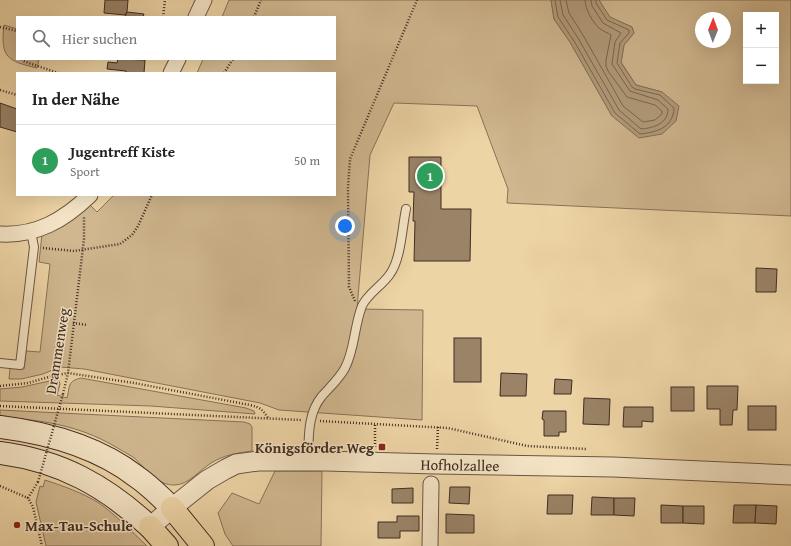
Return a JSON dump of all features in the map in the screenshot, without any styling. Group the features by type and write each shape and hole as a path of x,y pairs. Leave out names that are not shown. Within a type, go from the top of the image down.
{"highway":[{"path":"172,508 203,546"},
{"path":"150,527 167,546"}],"main road":[{"path":"0,427 52,437 110,460 137,477 172,508"},
{"path":"0,453 41,461 84,478 112,495 150,527"}],"street":[{"path":"196,16 204,0"},
{"path":"172,72 178,60"},
{"path":"0,234 31,232 61,219 86,199"},
{"name":"Hofholzallee","path":"150,527 207,480 236,464 258,460 613,467 791,475"},
{"path":"430,546 431,484"}],"lane":[{"path":"308,460 310,420 315,406 345,368 353,347 362,306 369,296 391,273 395,265 406,210"},
{"path":"0,363 20,365 34,247 31,232"}],"path":[{"path":"163,16 166,0"},
{"path":"254,16 261,0"},
{"path":"362,306 356,303 352,298 349,288 348,187 350,159 417,0"},
{"path":"0,27 16,31"},
{"path":"22,60 52,72"},
{"path":"225,72 232,60"},
{"path":"0,90 16,95"},
{"path":"83,250 120,244 132,234 138,226 152,196"},
{"name":"Drammenweg","path":"28,498 38,482 68,373 83,250 86,199"},
{"path":"74,322 87,325"},
{"path":"0,386 28,382 68,373 134,383 259,407 264,410 268,418"},
{"path":"0,406 310,420 448,428 526,446 592,449"},
{"path":"375,424 374,447 381,447"},
{"path":"436,464 438,428"},
{"path":"0,486 28,498 33,507 42,546"}],"shaded area":[{"path":"229,0 551,0 554,19 570,42 612,116 662,92 636,85 621,62 624,45 634,33 632,27 609,17 599,0 791,0 791,216 507,203 508,189 477,106 394,103 370,155 357,309 423,310 422,420 279,410 260,403 84,369 60,367 43,374 21,379 9,379 10,368 24,369 26,351 40,352 50,264 39,262 42,234 89,204 97,212 113,196 336,196 336,72 197,72 203,60 336,60 336,16 222,16"},
{"path":"4,25 16,29 16,60 39,60 37,68 19,63 8,56 3,45"},
{"path":"81,378 246,408 254,411 255,414 151,406 0,401 0,389 22,387 54,380 59,381 60,384 57,395 67,398 71,383"},
{"path":"0,410 244,422 250,424 252,427 252,451 221,458 211,463 185,483 175,485 157,479 133,457 87,433 73,428 45,422 0,417"},
{"path":"275,471 322,471 321,546 233,546 225,534 218,513 232,493 259,504"},
{"path":"45,480 66,487 93,499 117,518 147,546 46,546 36,502 40,486 43,487"}],"water":[{"path":"551,0 599,0 610,17 632,27 634,33 624,45 621,63 636,85 662,92 679,106 676,121 662,134 639,138 612,116 570,42 554,19"}],"building":[{"path":"105,0 128,0 127,12 125,15 104,13"},
{"path":"127,12 144,14 143,16 125,16"},
{"path":"118,60 145,60 144,72 126,72 107,69 108,62 117,63"},
{"path":"0,103 16,109 16,132 0,127"},
{"path":"409,157 441,157 441,209 471,209 470,261 414,261 414,192 409,192"},
{"path":"756,268 777,269 776,292 756,292"},
{"path":"454,338 481,338 481,382 454,382"},
{"path":"501,373 527,374 526,396 500,396"},
{"path":"555,379 572,380 571,394 554,394"},
{"path":"707,386 738,386 737,410 733,410 732,425 720,425 720,409 707,409"},
{"path":"671,387 694,387 694,411 671,411"},
{"path":"584,398 610,399 609,425 583,424"},
{"path":"748,406 776,406 776,430 748,430"},
{"path":"624,407 653,407 653,422 642,421 642,427 623,427"},
{"path":"543,411 566,411 566,432 559,432 559,436 544,436 544,420 542,419"},
{"path":"450,487 470,487 469,504 449,503"},
{"path":"413,488 413,503 392,503 392,489"},
{"path":"548,495 573,495 572,514 547,514"},
{"path":"592,497 614,498 614,515 591,515"},
{"path":"614,498 635,498 634,516 614,515"},
{"path":"661,505 683,506 683,523 661,523"},
{"path":"734,505 756,505 755,523 733,523"},
{"path":"756,505 777,506 776,524 755,523"},
{"path":"683,506 704,506 704,524 683,523"},
{"path":"446,514 474,515 474,533 446,533"},
{"path":"397,516 419,516 419,531 400,531 400,538 378,538 378,522 397,522"}],"place":[{"name":"Jugentreff Kiste","path":"430,176"},
{"name":"Königsförder Weg","path":"382,447"},
{"name":"Max-Tau-Schule","path":"17,525"}]}
